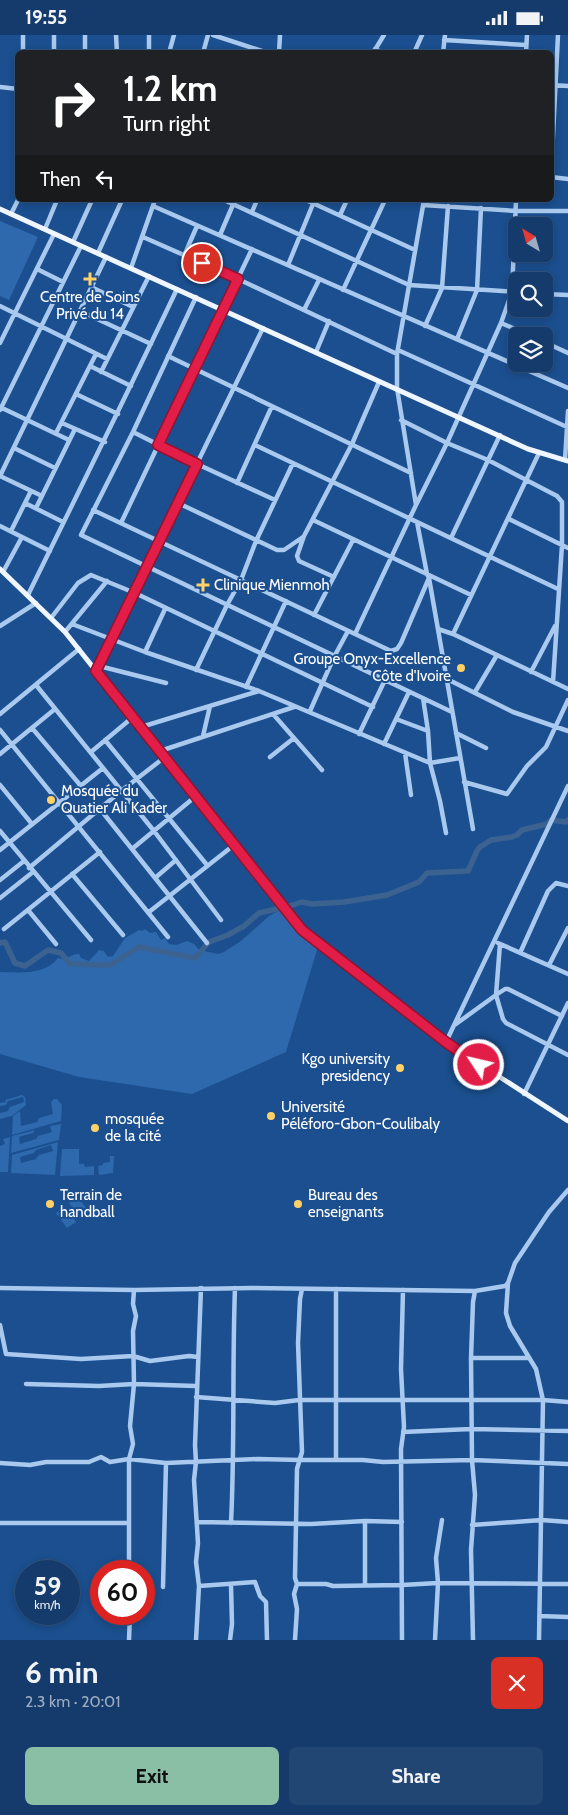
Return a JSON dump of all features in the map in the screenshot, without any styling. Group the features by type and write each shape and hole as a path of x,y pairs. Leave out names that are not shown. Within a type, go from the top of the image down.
{"main road":[{"path":"0,209 379,382 397,388 539,453 566,461"},
{"path":"2,571 36,603 98,669 133,717 302,930 446,1042 568,1121"}],"street":[{"path":"22,35 23,50"},
{"path":"54,35 54,50"},
{"path":"85,35 85,50"},
{"path":"116,35 117,50"},
{"path":"149,35 149,50"},
{"path":"170,50 174,35"},
{"path":"204,50 208,35"},
{"path":"213,35 259,50"},
{"path":"279,50 280,35"},
{"path":"375,50 384,35"},
{"path":"415,50 422,35"},
{"path":"526,50 527,35"},
{"path":"554,75 558,35"},
{"path":"445,38 526,45"},
{"path":"554,85 568,85"},
{"path":"0,87 15,89"},
{"path":"554,177 568,179"},
{"path":"11,214 17,202"},
{"path":"44,229 57,202"},
{"path":"73,242 91,202"},
{"path":"98,253 121,202"},
{"path":"131,268 154,202"},
{"path":"220,235 234,202 409,285 508,292"},
{"path":"252,212 256,202"},
{"path":"310,202 415,250"},
{"path":"340,215 346,202"},
{"path":"343,290 384,202"},
{"path":"416,505 397,388 398,352 422,202 448,206 516,211 568,211"},
{"path":"514,272 516,202"},
{"path":"288,265 314,204"},
{"path":"153,206 568,388"},
{"path":"425,325 442,288 448,206"},
{"path":"458,339 477,290 481,208"},
{"path":"184,255 197,226"},
{"path":"1,339 54,234"},
{"path":"143,237 567,427"},
{"path":"69,440 0,408 81,246"},
{"path":"121,523 252,249"},
{"path":"42,496 0,476 106,257"},
{"path":"37,269 63,282"},
{"path":"101,372 149,276"},
{"path":"304,310 319,279"},
{"path":"91,287 133,307"},
{"path":"28,595 63,522 105,442 177,289"},
{"path":"553,294 568,295"},
{"path":"196,297 133,432 81,535 452,712"},
{"path":"0,306 108,359"},
{"path":"355,634 409,518 447,443 508,306"},
{"path":"80,311 151,344"},
{"path":"316,353 329,321"},
{"path":"501,323 510,327"},
{"path":"166,683 98,669 263,328"},
{"path":"553,346 568,353"},
{"path":"56,433 96,354"},
{"path":"168,356 411,473"},
{"path":"90,366 131,386"},
{"path":"334,577 299,561 297,558 304,536 352,444 379,382"},
{"path":"76,394 118,414"},
{"path":"237,483 272,406"},
{"path":"566,461 568,411"},
{"path":"401,420 447,443 488,460 556,496 562,502 562,545 554,682"},
{"path":"62,423 105,442"},
{"path":"36,508 75,429"},
{"path":"133,432 275,500"},
{"path":"451,538 500,435"},
{"path":"255,445 558,589"},
{"path":"14,448 56,468"},
{"path":"454,634 539,453"},
{"path":"196,670 227,605 241,581 256,541 293,463"},
{"path":"11,531 31,491"},
{"path":"25,503 63,522"},
{"path":"178,503 277,550 284,550 304,536"},
{"path":"93,510 391,651 397,649 401,643 428,576"},
{"path":"509,519 568,548"},
{"path":"313,521 471,595"},
{"path":"417,522 473,829"},
{"path":"0,526 50,551"},
{"path":"2,571 22,537"},
{"path":"314,615 353,540"},
{"path":"51,619 71,592 86,576 91,575 135,593 373,707"},
{"path":"65,633 107,581"},
{"path":"246,687 286,601"},
{"path":"0,626 36,603"},
{"path":"145,652 165,609"},
{"path":"531,671 557,623"},
{"path":"72,624 145,652 259,691 430,763 460,758"},
{"path":"438,629 454,634 568,689"},
{"path":"310,711 348,631"},
{"path":"0,714 79,649"},
{"path":"475,692 497,655"},
{"path":"447,679 513,711 568,731"},
{"path":"359,734 385,680"},
{"path":"36,685 154,831 221,920"},
{"path":"142,727 259,691"},
{"path":"384,744 409,692"},
{"path":"423,698 430,763 446,833"},
{"path":"464,781 507,794 527,766 546,747 568,700"},
{"path":"204,736 210,706"},
{"path":"160,751 295,707"},
{"path":"0,754 55,709"},
{"path":"273,714 322,770"},
{"path":"91,752 133,717"},
{"path":"396,719 428,731"},
{"path":"32,728 81,786"},
{"path":"0,730 168,937"},
{"path":"456,733 486,748"},
{"path":"270,757 294,738"},
{"path":"105,740 207,865"},
{"path":"405,753 411,795"},
{"path":"0,898 121,791 165,757"},
{"path":"0,850 103,767"},
{"path":"0,785 32,824"},
{"path":"446,1042 568,786"},
{"path":"132,849 196,797"},
{"path":"100,809 207,943"},
{"path":"0,831 91,940"},
{"path":"149,912 234,845"},
{"path":"4,929 100,852"},
{"path":"155,877 176,860"},
{"path":"0,880 24,861"},
{"path":"72,874 123,935"},
{"path":"520,953 548,891 556,883 568,886"},
{"path":"28,910 56,944"},
{"path":"549,965 568,928"},
{"path":"494,941 568,973"},
{"path":"500,944 496,995 503,1019 506,1023 568,1055"},
{"path":"455,1024 496,995 508,989 562,1016"},
{"path":"524,1094 568,1003"},
{"path":"539,1640 543,1400 536,1369 510,1326 506,1313 508,1283 513,1267 549,1212 568,1190"},
{"path":"0,1288 475,1291 505,1286 508,1283"},
{"path":"196,1640 198,1586 196,1562 198,1543 194,1445 201,1288"},
{"path":"230,1523 233,1459 235,1288"},
{"path":"294,1640 297,1609 294,1594 297,1584 295,1578 297,1469 302,1452 299,1387 301,1377 298,1343 302,1289"},
{"path":"336,1289 336,1460"},
{"path":"129,1560 129,1459 133,1444 130,1426 134,1384 133,1331 136,1316 133,1304 134,1290"},
{"path":"402,1640 401,1449 403,1432 401,1369 403,1290"},
{"path":"473,1640 471,1550 475,1495 472,1460 471,1358 475,1291"},
{"path":"0,1325 6,1354 81,1359 133,1356 150,1361 189,1356 198,1357"},
{"path":"471,1358 528,1358"},
{"path":"26,1384 196,1386"},
{"path":"196,1397 275,1403 300,1400 543,1400 568,1402"},
{"path":"403,1432 472,1429 568,1431"},
{"path":"0,1463 30,1465 46,1462 89,1461 101,1457 110,1463 129,1459 166,1463 233,1459 364,1460 383,1462 472,1460 568,1465"},
{"path":"164,1587 166,1463"},
{"path":"435,1640 438,1583 436,1558 442,1520"},
{"path":"472,1525 542,1520 568,1522"},
{"path":"365,1521 365,1585"},
{"path":"197,1522 402,1522"},
{"path":"0,1523 129,1523"},
{"path":"198,1586 255,1583 260,1596 266,1602 267,1640"},
{"path":"297,1584 568,1584"},
{"path":"230,1640 232,1624 231,1585"},
{"path":"540,1616 568,1617"},
{"path":"129,1640 130,1625"}],"shaded area":[{"path":"0,221 38,237 9,300 0,296"},
{"path":"282,909 317,950 286,1052 192,1094 79,1077 0,1054 0,972 31,972 46,968 58,958 61,959 76,954 89,961 99,950 104,951 108,957 113,956 125,938 139,930 145,929 150,933 156,932 161,940 165,938 169,944 176,945 187,941 194,944 199,950 218,954 241,941 269,916"},
{"path":"22,1095 25,1097 26,1105 12,1116 0,1119 0,1113 8,1111 10,1107 24,1102 23,1097 8,1101 6,1105 0,1106 0,1103 6,1103 5,1100"},
{"path":"57,1099 62,1105 61,1121 12,1135 13,1116 20,1111 21,1126 37,1122 39,1118 53,1114 51,1102"},
{"path":"61,1124 59,1140 11,1153 12,1136 35,1130 33,1133 19,1137 20,1144 52,1132 50,1126"},
{"path":"10,1137 8,1172 0,1172 0,1146 5,1144 3,1139"},
{"path":"58,1142 55,1175 11,1173 12,1155","holes":["51,1145 53,1151 39,1155 36,1159 21,1163 20,1157 34,1153 36,1150"]},
{"path":"62,1149 79,1149 79,1164 84,1164 85,1167 94,1166 94,1175 60,1176"},
{"path":"110,1156 114,1156 113,1173 99,1175 98,1166 110,1162"},
{"path":"78,1197 89,1212 80,1218 69,1203"},
{"path":"65,1207 76,1222 67,1228 56,1213"}],"waterway":[{"path":"286,907 302,902 312,904 344,902 387,895 419,882 427,873 468,871 477,851 491,840 512,837 522,830 547,824 551,820 566,822 568,820"},
{"path":"0,943 5,942 15,963 25,966 48,950 61,953 70,964 110,965 139,947 195,958 209,942 228,935 244,926 259,913 281,908"}],"place":[{"name":"Centre de Soins Privé du 14","path":"90,279"},
{"name":"Clinique Mienmoh","path":"203,585"},
{"name":"Groupe Onyx-Excellence Côte d'Ivoire","path":"461,668"},
{"name":"Mosquée du Quatier Ali Kader","path":"51,800"},
{"name":"Kgo university presidency","path":"400,1068"},
{"name":"Université Péléforo-Gbon-Coulibaly","path":"271,1116"},
{"name":"mosquée de la cité","path":"95,1128"},
{"name":"Terrain de handball","path":"50,1204"},
{"name":"Bureau des enseignants","path":"298,1204"}],"route":[{"path":"202,263 238,279 158,445 197,464 96,671 302,930 447,1043 479,1065"}]}
